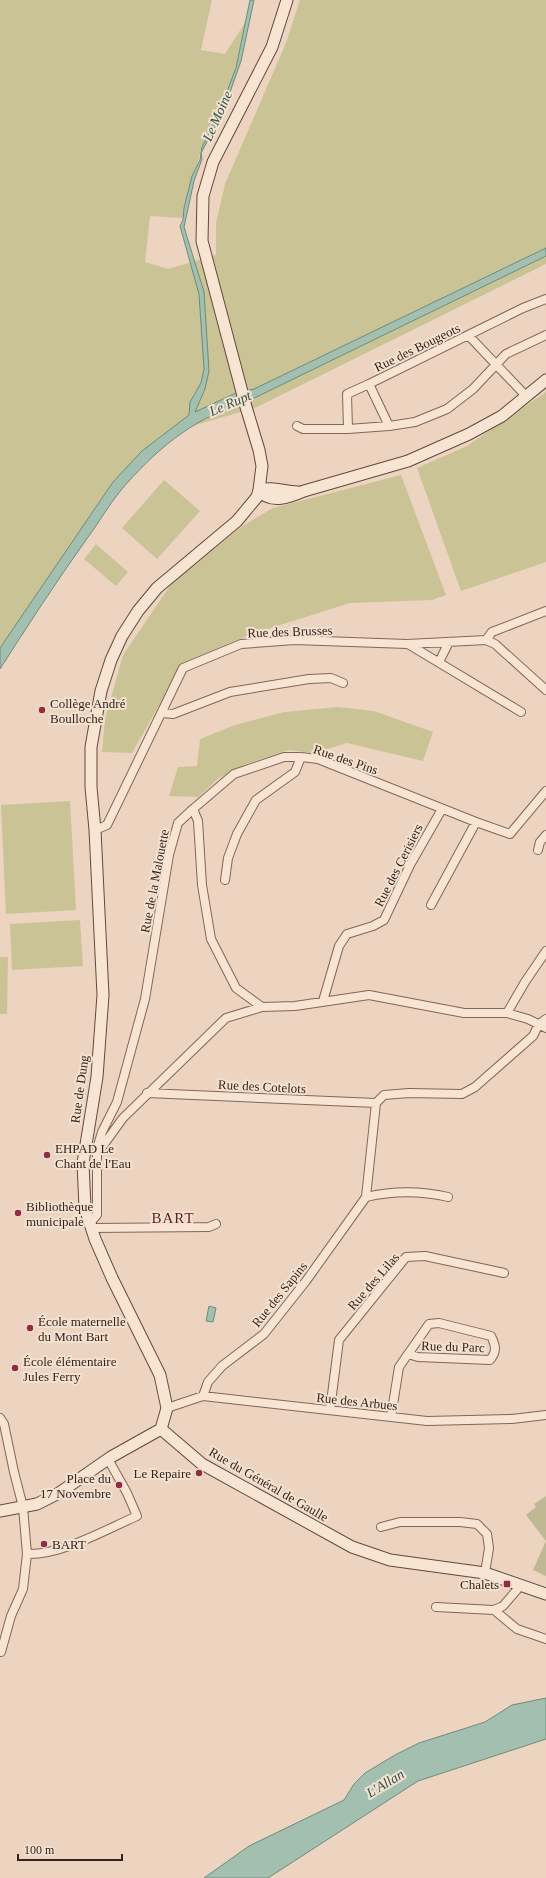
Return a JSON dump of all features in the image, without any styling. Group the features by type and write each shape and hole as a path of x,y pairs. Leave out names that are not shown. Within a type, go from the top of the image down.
{"main road":[{"path":"287,0 272,48 213,162 203,196 202,241 261,461 261,481 259,490 266,488 289,492 304,491 408,461 491,423 546,380"},
{"name":"Rue de Dung","path":"161,1430 167,1408 160,1375 112,1278 85,1208 83,1163 97,1077 103,995 95,830 91,787 91,747 101,691 111,660 122,636 138,611 157,588 237,521 257,496 259,490"},
{"path":"0,1511 37,1504 59,1493 108,1459 141,1439 161,1430"},
{"name":"Rue du Général de Gaulle","path":"161,1430 202,1464 352,1547 390,1560 485,1573 546,1594"}],"street":[{"name":"Rue des Bougeots","path":"390,426 369,384 546,298"},
{"path":"297,426 303,429 348,429 390,426 415,422 447,409 473,389 506,354 546,335"},
{"path":"469,336 526,396"},
{"path":"348,429 347,394 369,384"},
{"path":"546,611 492,632 486,640 494,644 546,690"},
{"name":"Rue des Brusses","path":"95,830 107,825 183,668 241,644 295,640 407,644 486,640"},
{"path":"439,662 449,642"},
{"path":"407,644 521,712"},
{"path":"162,713 173,714 230,692 309,678 331,678 343,683"},
{"name":"Rue des Pins","path":"193,809 234,774 284,757 318,759 442,809 510,834 546,791"},
{"path":"225,880 228,858 237,834 256,800 295,772 301,757"},
{"path":"193,809 198,821 202,885 211,939 236,988 262,1007"},
{"name":"Rue de la Malouette","path":"91,1225 97,1215 97,1149 102,1132 117,1102 145,999 169,855 178,823 193,809"},
{"name":"Rue des Cerisiers","path":"323,1001 339,946 347,934 373,926 384,920 410,865 442,809"},
{"path":"431,905 476,822"},
{"path":"538,850 540,842 546,835"},
{"path":"507,1014 525,982 546,950"},
{"path":"97,1149 102,1147 123,1118 147,1093 226,1018 262,1007 295,1006 369,995 464,1013 507,1014 528,1019 542,1026"},
{"path":"376,1103 384,1095 409,1092 462,1094 475,1087 533,1036 546,1019"},
{"name":"Rue des Cotelots","path":"147,1093 376,1103"},
{"name":"Rue des Sapins","path":"203,1396 208,1382 222,1366 264,1334 306,1282 366,1197 376,1103"},
{"path":"366,1197 377,1194 427,1192 448,1197"},
{"path":"91,1225 209,1227 216,1224"},
{"name":"Rue des Lilas","path":"330,1410 339,1340 406,1257 425,1256 504,1273"},
{"name":"Rue du Parc","path":"391,1417 399,1367 408,1354 429,1324 439,1323 491,1336 495,1344 495,1353 490,1360 418,1358 408,1354"},
{"name":"Rue des Arbues","path":"167,1408 203,1396 427,1421 512,1419 546,1415"},
{"path":"0,1418 4,1424 23,1507 27,1554 23,1589 11,1616 1,1652"},
{"path":"27,1554 41,1555 59,1550 137,1516 127,1493 108,1459"},
{"path":"380,1527 400,1522 460,1522 477,1524 487,1534 489,1548 485,1573"},
{"path":"436,1607 494,1610 503,1606 520,1585"},
{"path":"494,1610 517,1629 546,1639"}],"shaded area":[{"path":"0,0 212,0 201,50 225,54 246,21 239,65 226,101 201,150 183,218 150,216 145,262 168,269 216,255 216,223 225,184 286,43 300,0 546,0 546,264 255,408 185,428 116,486 0,654"},
{"path":"546,392 546,562 461,591 417,468 467,446"},
{"path":"401,475 446,595 432,600 350,603 252,634 183,663 132,753 102,752 105,719 123,655 172,583 241,527 273,508"},
{"path":"164,480 200,511 157,559 122,528"},
{"path":"96,544 128,572 116,586 84,559"},
{"path":"338,707 374,711 433,732 423,761 347,743 314,753 288,750 246,764 219,778 198,797 169,796 178,767 197,766 200,739 235,725 284,712"},
{"path":"70,801 76,910 6,914 1,805"},
{"path":"80,920 83,966 12,970 10,924"},
{"path":"0,957 8,957 7,1014 0,1014"},
{"path":"546,1496 546,1541 526,1515 536,1507 534,1504"},
{"path":"546,1541 546,1576 533,1570"}],"water":[{"path":"250,0 254,0 241,61 223,112 201,153 202,147 222,108 221,107 236,68"},
{"name":"Le Rupt","path":"201,153 202,159 194,181 184,227 204,292 209,371 205,389 195,412 236,393 254,389 546,248 546,256 240,405 222,411 174,438 133,476 116,496 0,669 0,648 113,482 142,451 189,415 190,402 201,383 204,369 199,294 180,226 183,220 184,208 192,176 200,160"},
{"path":"209,1306 216,1308 213,1322 206,1321"},
{"name":"L'Allan","path":"546,1698 546,1739 418,1781 268,1878 204,1878 249,1846 344,1800 354,1784 365,1773 395,1755 419,1743 485,1722 512,1705"}],"place":[{"name":"Collège André Boulloche","path":"42,710"},
{"name":"EHPAD Le Chant de l'Eau","path":"47,1155"},
{"name":"Bibliothèque municipale","path":"18,1213"},
{"name":"École maternelle du Mont Bart","path":"30,1328"},
{"name":"École élémentaire Jules Ferry","path":"15,1368"},
{"name":"Le Repaire","path":"199,1473"},
{"name":"Place du 17 Novembre","path":"119,1485"},
{"name":"BART","path":"44,1544"},
{"name":"Chalets","path":"507,1584"}],"district":[{"name":"BART","path":"173,1218"}],"water label":[{"name":"Le Moine","path":"217,116"}]}
